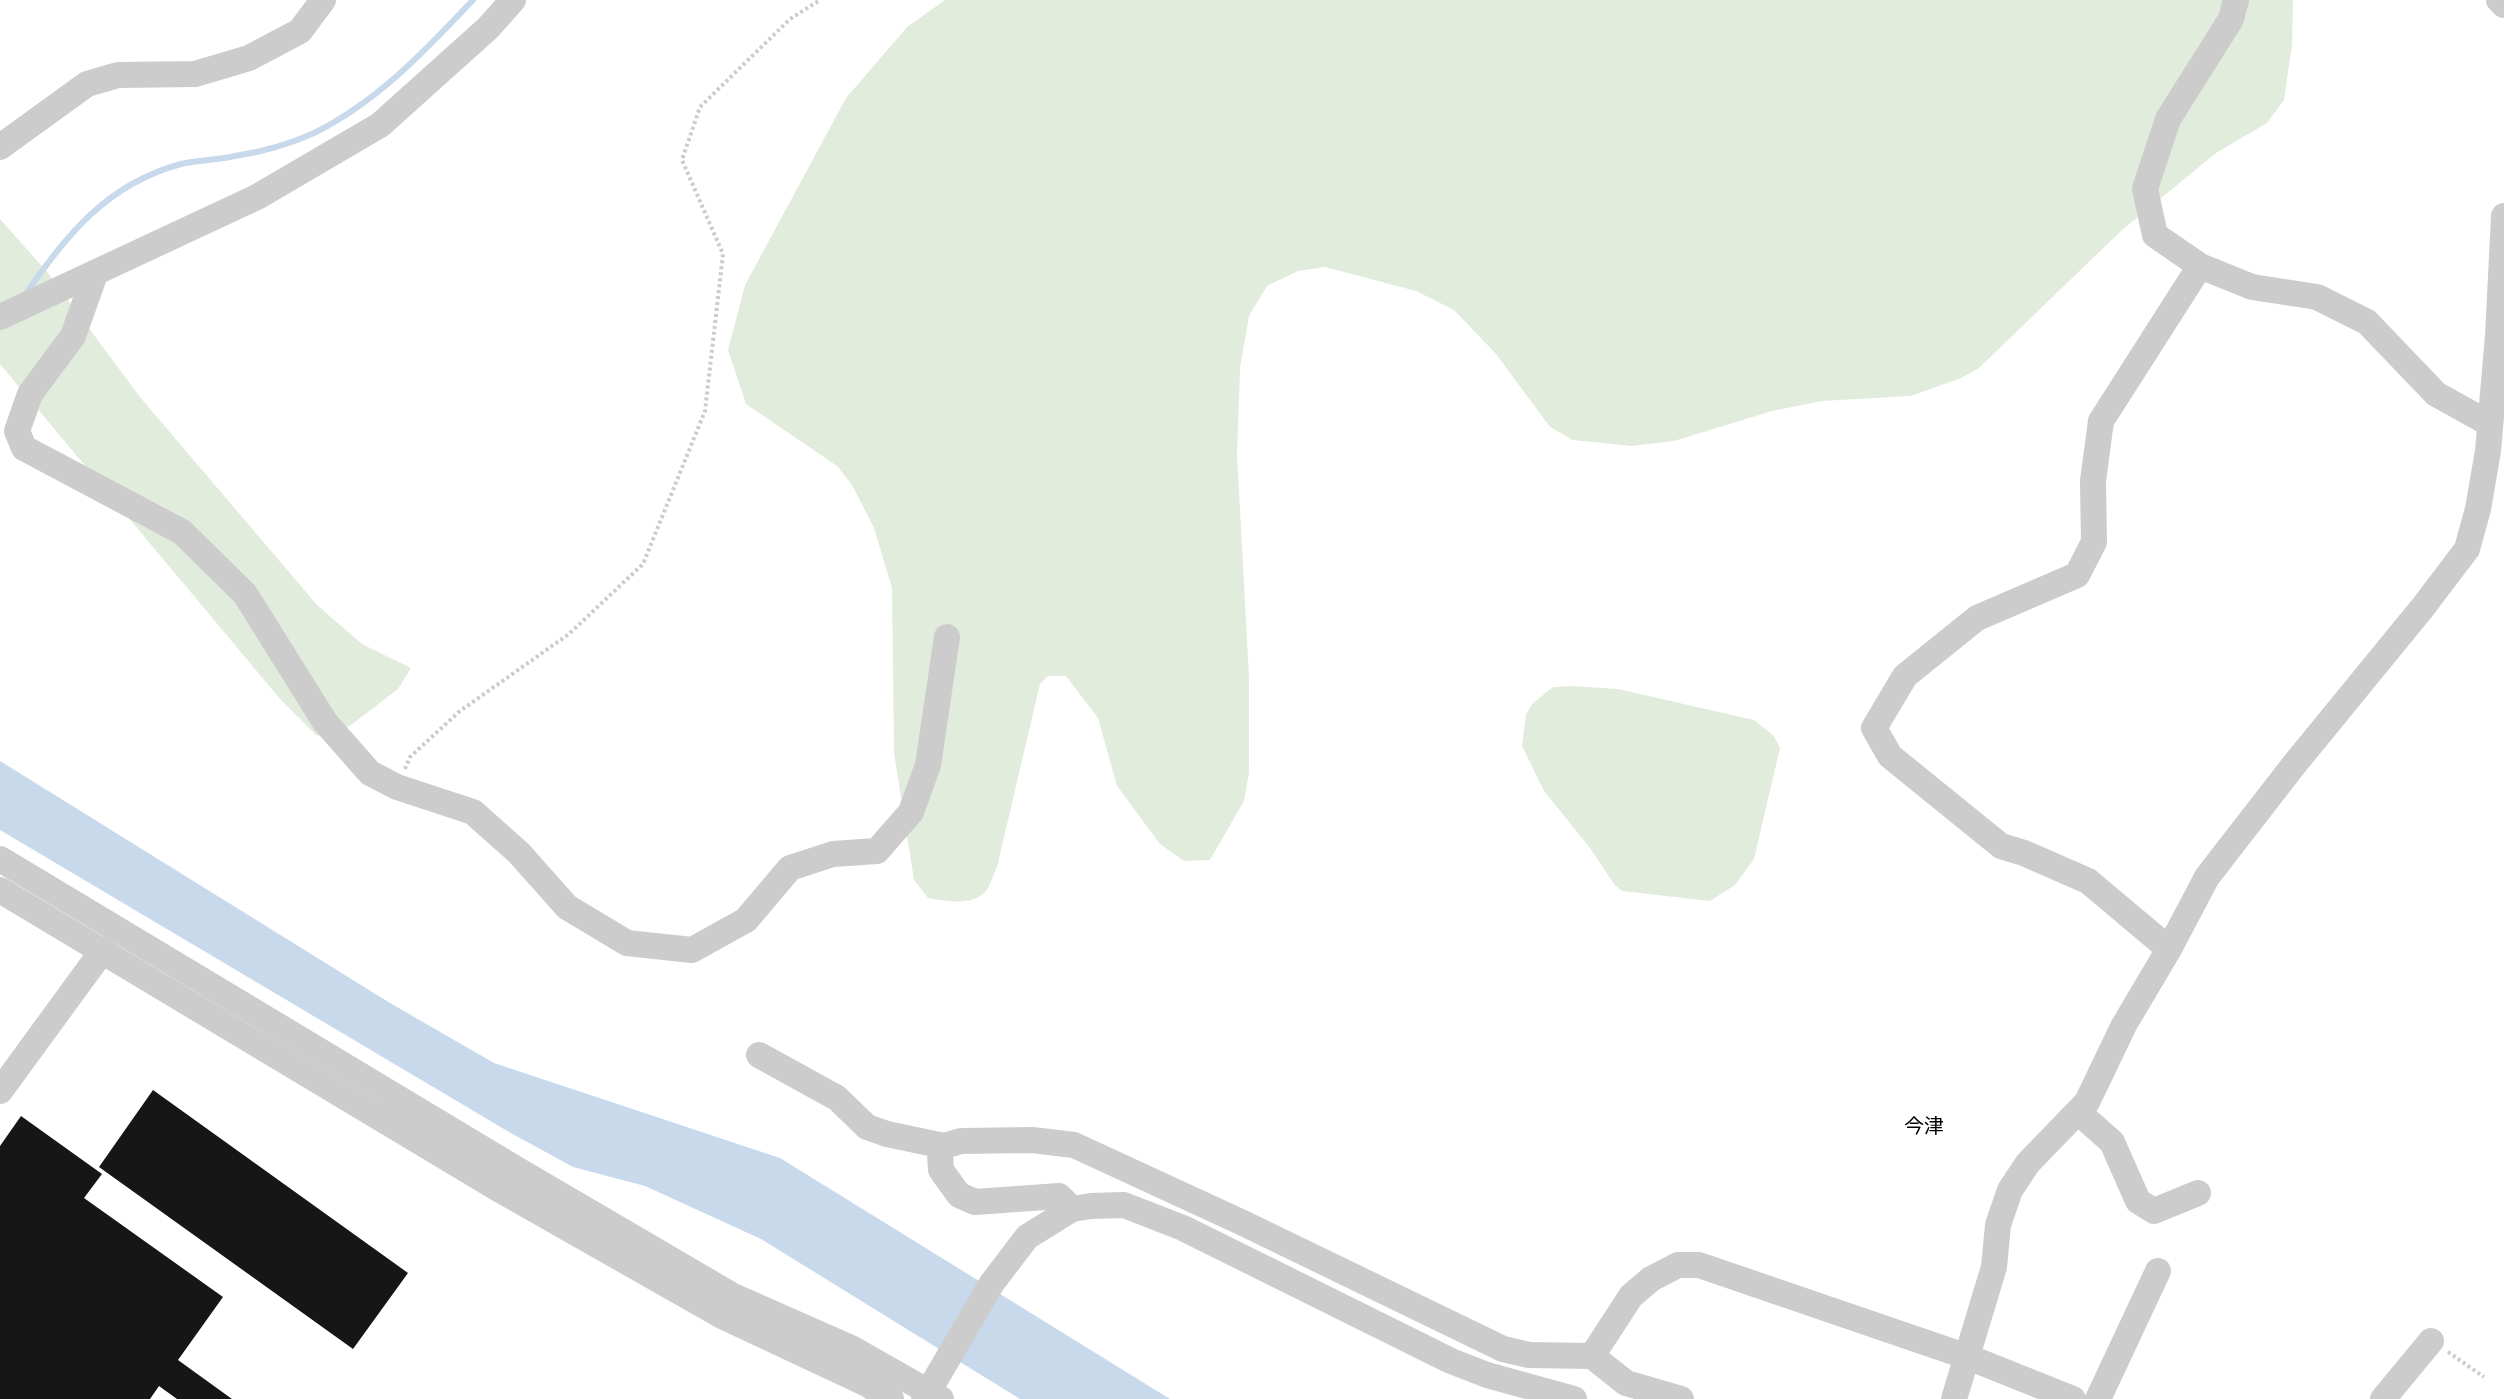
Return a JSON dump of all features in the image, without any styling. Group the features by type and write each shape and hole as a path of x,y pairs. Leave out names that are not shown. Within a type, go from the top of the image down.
{"street":[{"path":"0,147 87,84 118,75 195,74 249,58 300,31 323,0"},
{"path":"0,317 257,197 380,125 488,28 513,0"},
{"path":"2235,0 2232,19 2168,119 2145,189 2155,235 2200,266 2252,287 2317,297 2367,322 2436,394 2490,424"},
{"path":"2499,0 2504,5"},
{"path":"1954,1399 1994,1267 1998,1225 2010,1190 2028,1163 2087,1102 2124,1025 2169,949 2207,877 2467,549 2478,508 2490,424 2498,336 2504,216"},
{"path":"2169,949 2088,881 2024,853 2001,846 1890,756 1874,728 1905,676 1977,618 2077,575 2094,542 2093,481 2102,421 2200,266"},
{"path":"95,274 73,336 30,394 17,431 24,448 182,532 245,594 325,722 370,773 397,787 473,812 519,853 567,907 627,943 692,950 746,920 790,868 833,854 877,851 911,812 928,765 947,637"},
{"path":"0,859 495,1157 733,1296 853,1348 933,1391 992,1283 1027,1237 1072,1209 1124,1205 1184,1228 1451,1361 1486,1375 1574,1399"},
{"path":"0,890 512,1197 722,1316 867,1384 891,1399"},
{"path":"0,1091 103,950"},
{"path":"759,1055 837,1098 867,1127 887,1134 944,1146 961,1141 1032,1140 1074,1145 1243,1223 1503,1350 1529,1355 1592,1356 1626,1383 1681,1399"},
{"path":"2078,1112 2112,1142 2138,1201 2154,1211 2198,1193"},
{"path":"944,1146 940,1152 940,1170 958,1195 975,1202 1059,1196 1072,1209"},
{"path":"1592,1356 1632,1296 1651,1279 1678,1265 1699,1265 1968,1356 2073,1399"},
{"path":"2098,1399 2158,1271"},
{"path":"2383,1399 2431,1341"}],"path":[{"path":"397,787 410,757 460,711 569,634 643,564 705,411 723,254 682,160 700,106 790,19 820,0"},
{"path":"2431,1341 2484,1377"}],"green space":[{"path":"945,0 2293,0 2292,45 2284,100 2267,123 2216,153 2121,231 1979,368 1961,378 1911,396 1822,401 1772,411 1674,441 1632,446 1573,440 1550,427 1496,354 1454,310 1416,291 1325,267 1298,271 1267,286 1249,316 1240,368 1237,455 1249,676 1249,773 1244,801 1210,860 1184,861 1160,844 1117,786 1098,718 1066,676 1048,676 1040,684 997,867 990,885 979,897 957,902 928,898 914,880 894,753 892,588 874,528 852,485 837,466 746,404 728,350 745,285 846,98 907,27"},
{"path":"0,219 48,273 140,397 317,605 362,644 411,668 398,689 351,725 326,737 316,735 280,699 0,364"},
{"path":"1553,687 1618,689 1754,720 1774,736 1780,748 1754,859 1735,885 1710,901 1622,891 1614,884 1590,848 1544,791 1522,746 1526,715 1532,704"}],"water":[{"path":"0,761 390,1003 494,1063 780,1158 1170,1399 1020,1399 761,1239 645,1186 573,1167 509,1132 0,830"}],"building":[{"path":"153,1090 408,1273 353,1349 99,1167"},
{"path":"21,1116 102,1174 84,1198 223,1297 178,1360 232,1399 177,1399 159,1386 150,1399 0,1399 0,1146"}],"waterway":[{"path":"25,295 73,232 110,198 131,184 181,164 255,152 314,133 379,91 437,38 473,0"}],"district":[{"name":"今津","path":"1924,1127"}]}
